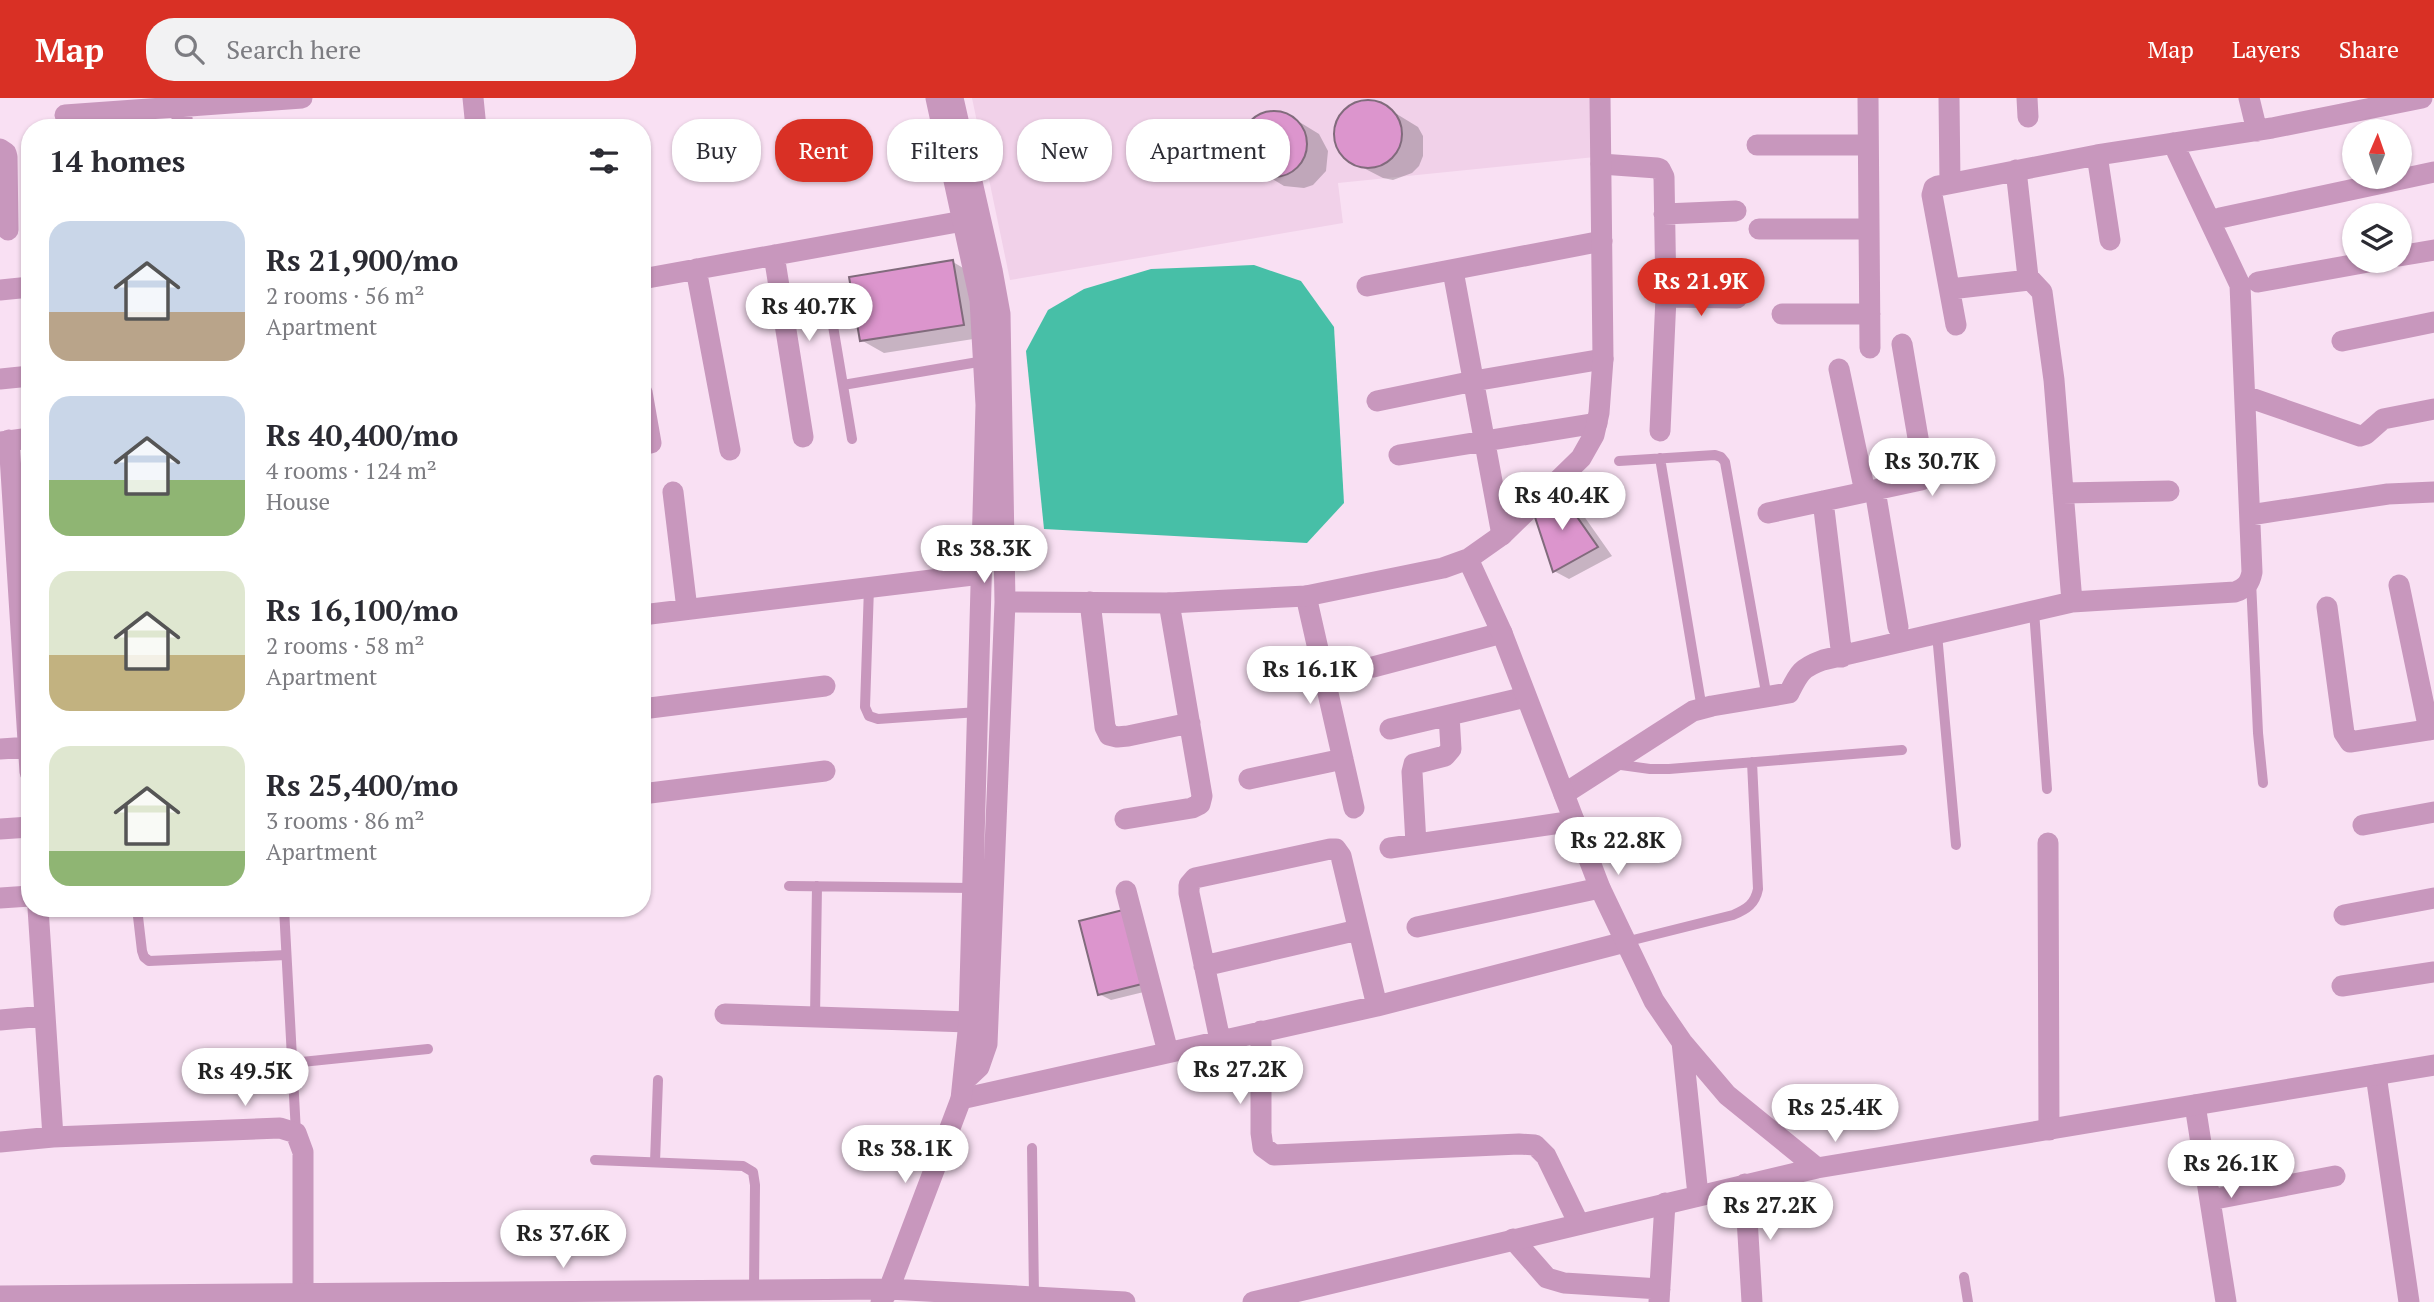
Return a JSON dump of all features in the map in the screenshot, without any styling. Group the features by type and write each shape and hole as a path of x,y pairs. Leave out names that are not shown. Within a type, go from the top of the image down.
{"street":[{"path":"65,116 181,111 302,98"},
{"path":"473,98 475,119"},
{"path":"936,98 980,300 986,405 969,1022 963,1090"},
{"path":"885,1296 963,1090 979,1067 987,1044 1005,602 1000,314 953,98"},
{"path":"1005,602 1169,603 1306,596 1443,568 1468,559 1502,534 1581,458 1594,435 1597,423 1603,359 1600,98"},
{"path":"1868,98 1870,348"},
{"path":"1949,98 1950,183"},
{"path":"2249,98 2257,131"},
{"path":"1956,325 1932,191 1938,186 2097,155 2257,131 2422,98"},
{"path":"1564,794 1678,720 1702,709 1788,693 1800,671 1808,665 2072,602 2235,592 2244,589 2250,581 2250,515 2240,285 2173,143"},
{"path":"1757,145 1868,145"},
{"path":"0,149 7,157 8,230"},
{"path":"2097,155 2110,240"},
{"path":"1601,164 1660,169 1664,177 1666,297 1660,431"},
{"path":"2016,170 2029,279 2042,292 2055,389 2072,602"},
{"path":"2220,218 2434,172"},
{"path":"1664,214 1735,211"},
{"path":"651,277 963,220"},
{"path":"1759,229 1869,229"},
{"path":"1367,286 1602,241"},
{"path":"2412,254 2434,250"},
{"path":"774,255 803,437"},
{"path":"2258,282 2342,267"},
{"path":"696,269 730,450"},
{"path":"1453,271 1502,534"},
{"path":"1950,289 2029,279"},
{"path":"0,290 21,288"},
{"path":"1666,297 1737,298"},
{"path":"1782,314 1870,314"},
{"path":"2342,341 2434,322"},
{"path":"1768,513 1921,480 1924,473 1902,344"},
{"path":"1377,401 1603,359"},
{"path":"1839,369 1870,491 1898,626"},
{"path":"0,379 21,377"},
{"path":"2245,396 2360,436 2384,419 2434,409"},
{"path":"1399,455 1597,423"},
{"path":"13,440 21,545"},
{"path":"2063,493 2169,491"},
{"path":"673,492 687,609"},
{"path":"2250,515 2388,495 2434,492"},
{"path":"1824,501 1842,657"},
{"path":"1468,559 1502,633 1600,888 1654,1001 1682,1041 1727,1095 1817,1168"},
{"path":"651,614 981,574"},
{"path":"2327,607 2344,733 2350,742 2432,729 2399,584"},
{"path":"1306,596 1354,807"},
{"path":"1090,602 1105,727 1109,735 1128,736 1190,723"},
{"path":"1125,819 1192,808 1200,804 1202,796 1169,603"},
{"path":"1373,667 1502,633"},
{"path":"652,708 825,686"},
{"path":"1390,729 1527,697"},
{"path":"1416,844 1412,772 1414,764 1445,756 1451,749 1449,715"},
{"path":"0,749 21,748"},
{"path":"1249,779 1343,759"},
{"path":"651,793 825,771"},
{"path":"2363,825 2434,812"},
{"path":"1390,848 1574,821"},
{"path":"0,829 21,828"},
{"path":"2048,843 2049,1130"},
{"path":"1220,1040 1189,893 1189,885 1195,878 1336,849 1340,856 1377,1006"},
{"path":"1417,927 1600,888"},
{"path":"1126,891 1168,1052"},
{"path":"0,898 21,897"},
{"path":"2344,915 2434,898"},
{"path":"39,917 52,1137"},
{"path":"1204,966 1358,930"},
{"path":"963,1090 1168,1052 1377,1006 1625,942"},
{"path":"2342,986 2434,972"},
{"path":"725,1014 969,1022"},
{"path":"0,1020 45,1016"},
{"path":"1261,1031 1261,1133 1263,1147 1274,1155 1535,1145 1546,1156 1579,1224"},
{"path":"1682,1041 1698,1195"},
{"path":"1253,1302 1817,1168 2434,1065"},
{"path":"2376,1075 2409,1302"},
{"path":"2195,1105 2226,1302"},
{"path":"0,1142 52,1137 280,1128 296,1133 303,1152 303,1293"},
{"path":"2210,1200 2335,1176"},
{"path":"1745,1184 1752,1302"},
{"path":"1513,1239 1547,1278 1564,1283 1660,1296 1665,1203"},
{"path":"0,1296 754,1290 1125,1302"}],"lane":[{"path":"830,308 852,439"},
{"path":"843,384 984,361"},
{"path":"1619,461 1715,455 1725,462 1767,698"},
{"path":"1660,458 1702,709"},
{"path":"2250,581 2263,783"},
{"path":"869,587 865,707 869,716 878,719 978,712"},
{"path":"2034,611 2047,789"},
{"path":"1937,634 1956,845"},
{"path":"1611,764 1650,769 1902,750"},
{"path":"1625,942 1733,915 1745,911 1755,900 1758,890 1752,762"},
{"path":"789,886 973,888"},
{"path":"815,1017 817,886"},
{"path":"138,917 142,951 149,961 286,955"},
{"path":"284,917 296,1133"},
{"path":"292,1063 428,1049"},
{"path":"655,1162 658,1080"},
{"path":"1021,1298 1032,1147"},
{"path":"595,1160 743,1166 752,1172 755,1185 754,1290"},
{"path":"1964,1277 1968,1302"}],"shaded area":[{"path":"972,98 1591,98 1595,157 1338,183 1343,223 1010,280 990,182 1003,182 1003,119 976,119"},
{"path":"1254,265 1301,281 1334,327 1344,503 1307,543 1044,529 1026,351 1048,310 1084,289 1151,269"}],"building":[{"path":"1375,100 1396,115 1402,127 1400,147 1392,158 1375,168 1361,168 1344,158 1336,147 1334,127 1344,110 1355,102"},
{"path":"1261,113 1287,113 1302,126 1306,138 1305,157 1290,173 1290,119 1253,119"},
{"path":"953,260 964,325 860,341 849,277"},
{"path":"1559,491 1598,547 1553,572 1533,511"},
{"path":"1123,910 1142,984 1098,995 1079,921"}]}
